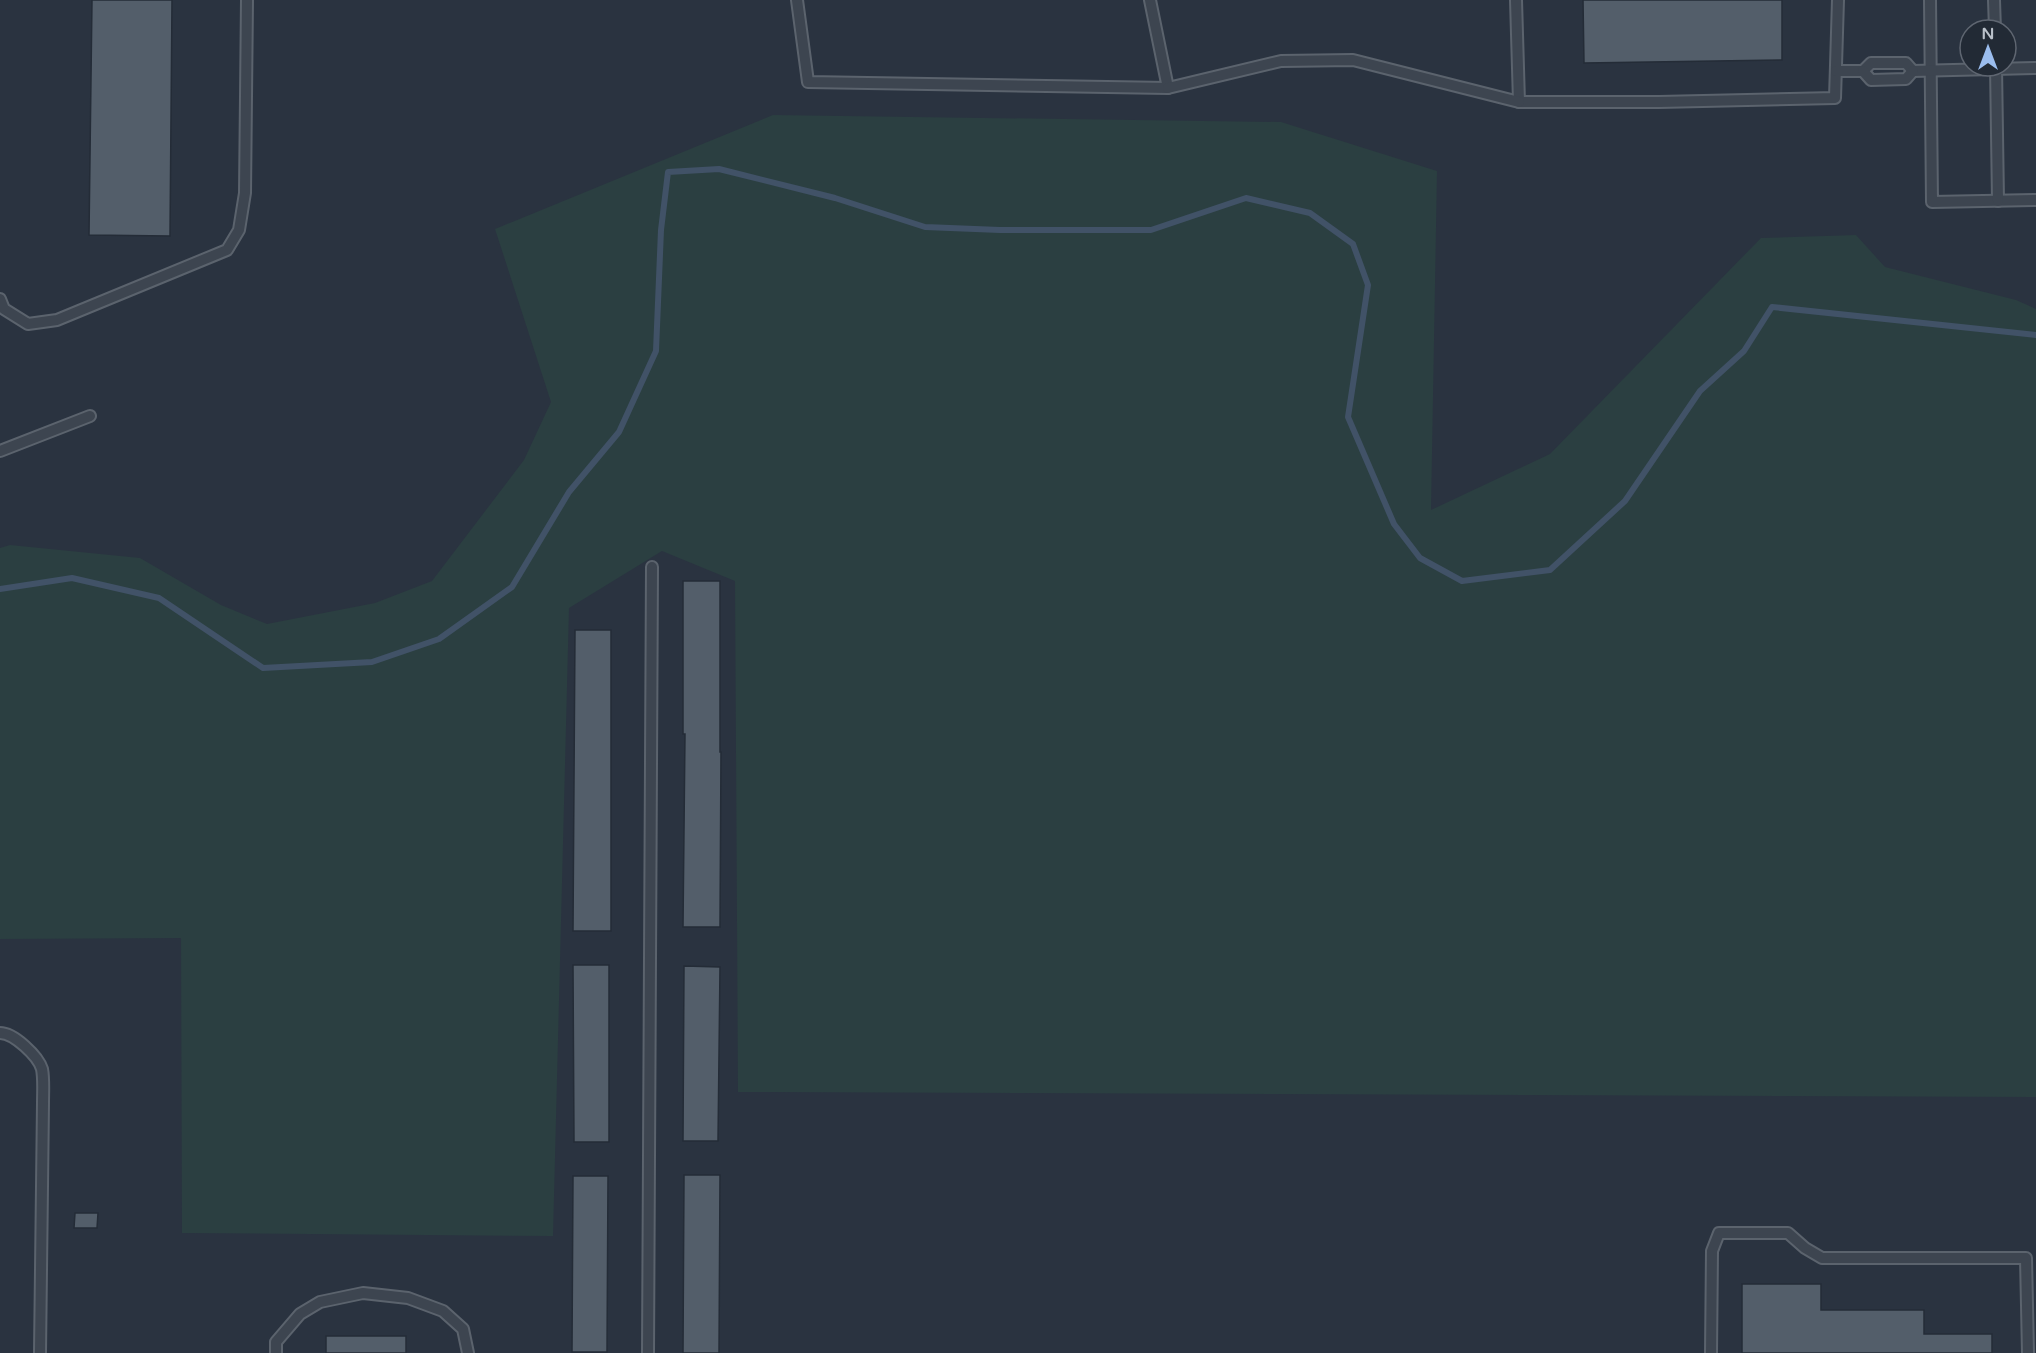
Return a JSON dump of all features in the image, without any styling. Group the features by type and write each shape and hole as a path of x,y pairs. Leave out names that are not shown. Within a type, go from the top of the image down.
{"lane":[{"path":"0,299 4,309 28,324 57,320 227,250 239,230 245,193 247,0"},
{"path":"797,0 808,82 1168,88 1281,61 1353,60 1519,102 1835,98 1838,0"},
{"path":"1150,0 1168,88"},
{"path":"1516,0 1519,102"},
{"path":"1930,0 1932,202 2036,200"},
{"path":"1994,0 1995,18"},
{"path":"1836,71 1863,71 1871,63 1906,63 1914,71"},
{"path":"2018,68 2036,68"},
{"path":"1863,71 1871,80 1906,79 1914,71 1958,69"},
{"path":"1996,78 1998,201"},
{"path":"0,451 90,416"},
{"path":"648,1353 652,567"},
{"path":"0,1033 6,1033 28,1049 42,1068 40,1353"},
{"path":"1711,1353 1712,1251 1719,1233 1788,1233 1805,1248 1822,1258 2026,1258 2028,1353"},
{"path":"276,1353 276,1342 300,1314 320,1302 363,1293 408,1298 443,1311 463,1329 468,1353"}],"green space":[{"path":"773,115 1281,122 1437,171 1431,510 1550,454 1761,238 1856,235 1885,267 2016,300 2036,309 2036,1097 738,1092 735,581 662,551 569,608 553,1236 182,1233 181,938 0,939 0,548 10,545 140,558 221,605 267,624 375,603 432,581 524,460 551,402 495,229"}],"building":[{"path":"92,0 172,0 170,236 89,235"},
{"path":"1583,0 1782,0 1782,60 1584,63"},
{"path":"683,581 720,581 720,927 683,927 685,734 683,734"},
{"path":"575,630 611,630 611,931 573,931"},
{"path":"573,965 609,965 609,1142 574,1142"},
{"path":"684,966 720,967 718,1141 683,1141"},
{"path":"684,1175 720,1175 719,1353 683,1353"},
{"path":"573,1176 608,1176 607,1352 572,1352"},
{"path":"75,1213 98,1213 97,1228 74,1228"},
{"path":"1742,1284 1821,1284 1821,1310 1924,1310 1924,1334 1992,1334 1992,1353 1742,1353"},
{"path":"326,1336 406,1336 406,1353 326,1353"}],"waterway":[{"path":"0,589 72,578 159,598 263,668 372,662 439,639 512,587 569,492 619,432 656,351 661,230 668,172 719,169 835,198 925,227 1000,230 1151,230 1246,198 1310,213 1353,244 1368,285 1348,417 1394,524 1420,558 1462,581 1550,570 1625,501 1700,391 1744,351 1772,307 2036,335"}]}
